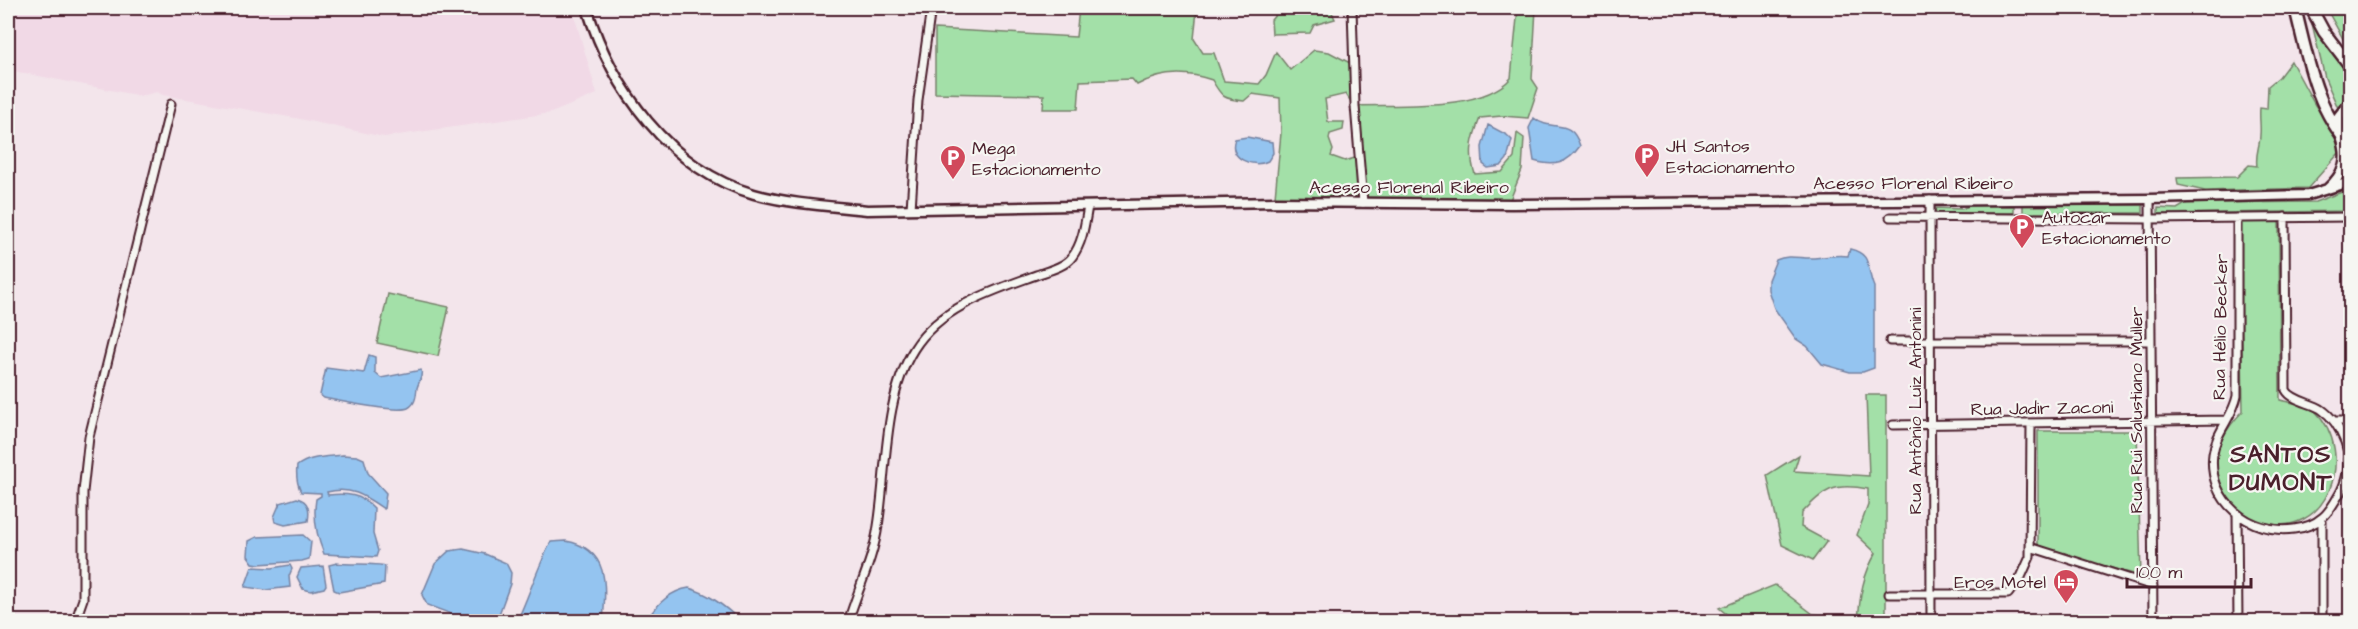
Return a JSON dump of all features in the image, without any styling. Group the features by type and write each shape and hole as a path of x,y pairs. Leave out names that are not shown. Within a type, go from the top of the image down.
{"highway":[{"path":"2295,8 2322,102 2350,145"},
{"path":"2311,8 2324,32 2350,66"},
{"path":"2339,131 2339,117 2350,103"}],"street":[{"name":"Acesso Florenal Ribeiro","path":"587,8 610,67 633,104 669,144 698,166 753,193 800,203 867,210 1276,202 1512,204 2150,199 2295,195 2325,191 2350,182"},
{"path":"911,209 918,100 931,8"},
{"path":"1352,8 1355,106 1363,204"},
{"path":"75,621 83,599 83,492 89,437 171,104"},
{"path":"2325,191 2338,178 2345,164 2339,131"},
{"name":"Rua Rui Salustiano Muller","path":"2150,199 2153,621"},
{"name":"Rua Antônio Luiz Antonini","path":"1930,200 1930,621"},
{"path":"848,621 868,566 878,526 888,430 900,381 914,349 936,323 981,295 1058,267 1071,260 1080,245 1088,206"},
{"name":"Acesso Florenal Ribeiro","path":"1890,217 2150,219 2350,217"},
{"name":"Rua Hélio Becker","path":"2237,218 2237,396 2235,408 2226,420 2216,441 2212,455 2213,473 2228,505 2260,527 2280,531 2304,528 2322,518"},
{"path":"2285,218 2286,390 2291,396 2323,410 2334,421 2346,444 2348,466 2344,484 2333,505 2322,518 2322,621"},
{"path":"1890,341 2151,341"},
{"name":"Rua Jadir Zaconi","path":"1893,425 2226,420"},
{"path":"2334,421 2350,421"},
{"path":"1888,594 2008,594 2021,577 2030,557 2031,423"},
{"path":"2237,513 2238,621"},
{"path":"2030,547 2152,586"}],"shaded area":[{"path":"8,8 572,8 597,94 551,113 384,137 157,92 141,96 8,70"}],"green space":[{"path":"1079,8 1214,8 1197,10 1194,39 1203,53 1214,53 1224,81 1259,84 1266,75 1276,52 1290,70 1314,50 1329,52 1350,63 1353,105 1346,94 1325,99 1328,122 1344,122 1343,130 1330,134 1329,139 1333,150 1331,156 1345,161 1358,157 1355,106 1438,104 1460,101 1497,89 1511,78 1518,8 1536,8 1532,79 1538,88 1528,118 1502,116 1480,118 1472,146 1475,174 1502,172 1514,158 1517,133 1524,138 1522,170 1510,200 1275,197 1281,133 1280,98 1252,94 1244,101 1232,99 1221,94 1212,80 1193,75 1165,75 1137,85 1132,79 1080,81 1078,109 1043,109 1044,95 935,93 935,29 1076,37"},
{"path":"1311,8 1330,8 1335,19 1314,25 1310,33 1272,34 1271,20 1277,13 1290,14"},
{"path":"2326,8 2350,8 2350,49 2346,44"},
{"path":"2309,11 2350,71 2350,93 2338,108 2325,78"},
{"path":"2291,61 2315,105 2336,135 2340,152 2308,188 2205,191 2178,185 2177,178 2237,177 2249,165 2257,166 2260,108 2267,109 2268,86 2279,77"},
{"path":"2350,189 2350,211 2158,214 2158,208 2177,209 2187,203 2315,202"},
{"path":"1971,205 2014,206 2014,213 1936,213 1935,208 1962,209"},
{"path":"2023,205 2143,205 2143,213 2023,213"},
{"path":"2279,220 2280,400 2303,405 2315,411 2328,429 2334,449 2335,470 2329,490 2319,507 2304,519 2284,525 2260,522 2246,516 2230,500 2217,471 2221,443 2230,426 2243,411 2240,221"},
{"path":"388,294 449,307 438,356 377,343"},
{"path":"1866,395 1886,395 1886,621 1735,621 1719,608 1775,585 1813,614 1858,620 1863,585 1876,553 1857,535 1868,505 1868,489 1838,487 1823,493 1802,513 1801,527 1827,541 1813,560 1782,545 1767,475 1799,455 1794,471 1869,476"},
{"path":"2038,431 2137,431 2141,576 2038,548"}],"water":[{"path":"1534,118 1571,131 1580,146 1570,157 1554,164 1534,161 1529,128"},
{"path":"1488,125 1512,140 1507,159 1501,166 1488,168 1483,164 1482,147"},
{"path":"1247,137 1272,142 1273,153 1268,161 1249,163 1238,156 1235,152 1235,139"},
{"path":"1850,249 1866,258 1874,287 1874,368 1863,372 1850,372 1822,364 1807,346 1796,339 1774,308 1768,290 1768,280 1776,260 1790,257 1848,256"},
{"path":"369,355 375,357 375,373 381,378 421,370 415,399 411,406 402,409 381,408 324,398 320,395 326,368 364,373"},
{"path":"343,455 364,459 368,473 386,493 384,509 358,493 344,490 327,492 328,495 341,494 358,497 374,508 373,534 378,551 376,557 324,554 315,520 316,499 321,496 321,493 301,492 299,486 297,466 313,459"},
{"path":"297,498 308,506 308,521 285,525 275,522 274,517 280,503"},
{"path":"303,535 311,542 309,559 259,564 253,563 248,556 249,541 257,537"},
{"path":"566,541 580,545 591,552 598,561 604,582 603,621 517,621 551,542"},
{"path":"463,549 485,554 506,563 511,573 510,584 498,617 492,621 452,619 449,613 427,605 422,595 435,564 449,551"},
{"path":"337,563 385,566 384,584 339,592 334,590 329,565"},
{"path":"290,565 292,569 289,576 290,587 266,590 245,587 252,567 272,568"},
{"path":"323,566 326,585 324,588 311,591 303,589 297,577 301,568"},
{"path":"689,588 723,606 733,614 732,621 646,621 664,600 675,592"}],"place":[{"name":"JH Santos Estacionamento","path":"1647,179"},
{"name":"Mega Estacionamento","path":"953,181"},
{"name":"Autocar Estacionamento","path":"2022,250"},
{"name":"Eros Motel","path":"2066,605"}],"district":[{"name":"SANTOS DUMONT","path":"2281,468"}]}
